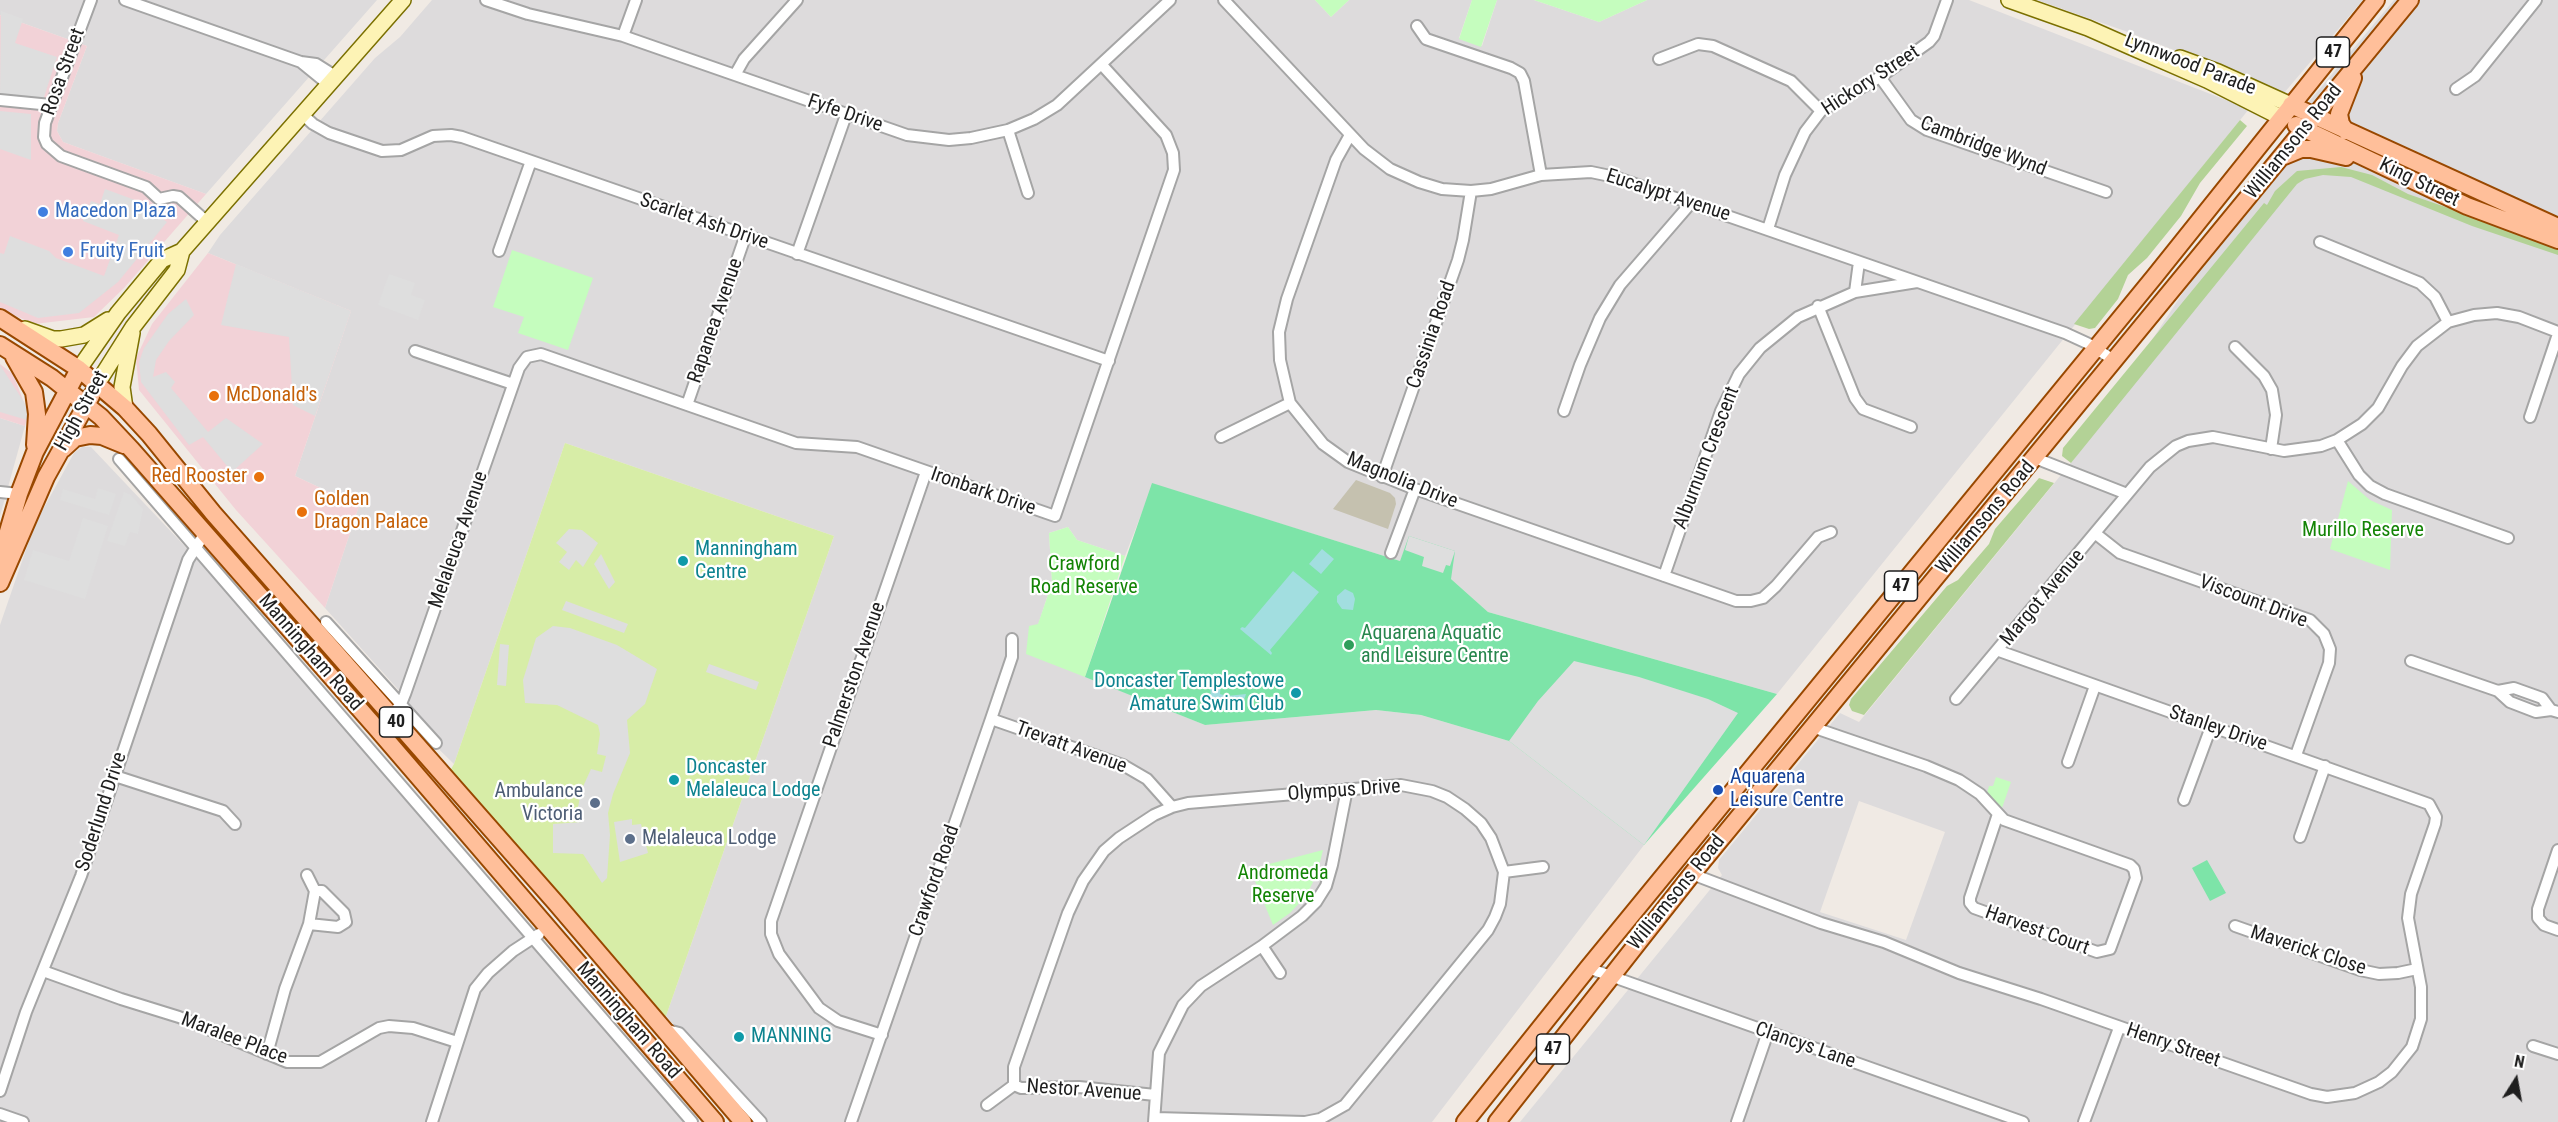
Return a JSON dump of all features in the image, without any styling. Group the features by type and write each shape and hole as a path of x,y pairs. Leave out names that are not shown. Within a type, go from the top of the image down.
{"main road":[{"name":"High Street","path":"0,559 19,494 35,452 78,369 118,314 162,260 182,250 403,0"},
{"name":"Lynnwood Parade","path":"2009,0 2088,28 2133,40 2218,72 2286,112"},
{"name":"Williamsons Road","path":"1466,1122 1588,968 2096,348 2376,0"},
{"name":"Williamsons Road","path":"1497,1122 1692,874 2410,0"},
{"path":"2346,131 2341,124 2339,114 2362,58"},
{"name":"King Street","path":"2286,112 2310,123 2390,169 2467,206 2558,240"},
{"name":"King Street","path":"2310,123 2346,131 2558,227"},
{"path":"2282,157 2301,149 2320,150 2390,169"},
{"name":"High Street","path":"0,583 58,454 97,384 133,327 177,270 182,250"},
{"path":"6,321 53,339 61,339 74,338 93,331 118,314"},
{"name":"Manningham Road","path":"6,321 78,369 125,408 396,711 560,908 744,1122"},
{"path":"125,408 122,387 133,327"},
{"path":"5,348 34,392 37,414 35,452"},
{"name":"Manningham Road","path":"5,348 52,378 86,405 125,454 200,540 378,730 540,928 714,1122"},
{"path":"58,454 75,438 90,435 111,439 125,454"},
{"path":"1794,716 1812,727"},
{"path":"540,928 560,908"}],"street":[{"name":"Rosa Street","path":"91,0 51,105 44,130 47,144 61,156 146,187 159,198 173,195 179,197 207,222"},
{"path":"125,0 301,62 332,80"},
{"name":"Fyfe Drive","path":"486,0 528,14 623,36 846,115 907,135 932,139 971,138 1008,130 1034,119 1057,105 1170,0"},
{"path":"623,36 636,0"},
{"path":"735,75 744,59 796,0"},
{"name":"Eucalypt Avenue","path":"1224,0 1350,135 1376,159 1405,176 1442,189 1471,191 1491,189 1541,175 1590,172 1633,182 2065,333 2096,348 2115,361"},
{"name":"Hickory Street","path":"1768,229 1785,175 1805,132 1821,111 1880,77 1929,42 1934,36 1947,0"},
{"path":"2456,89 2475,76 2536,0"},
{"path":"1417,26 1426,39 1520,73 1524,81 1541,175"},
{"path":"1659,59 1698,44 1713,46 1791,81 1821,111"},
{"name":"Ironbark Drive","path":"540,354 796,443 857,447 1055,516 1172,178 1174,162 1171,144 1159,126 1102,65"},
{"name":"Cambridge Wynd","path":"1880,77 1911,120 1928,130 2106,192"},
{"path":"0,100 51,105"},
{"name":"Scarlet Ash Drive","path":"302,114 329,134 382,151 401,150 425,138 452,135 1109,362"},
{"path":"797,254 846,115"},
{"path":"1008,130 1028,193"},
{"name":"Magnolia Drive","path":"1350,135 1336,160 1281,318 1279,332 1280,360 1290,403 1323,444 1348,462 1382,477 1736,601 1763,598 1808,546 1818,537 1831,532"},
{"path":"499,251 531,161"},
{"name":"Cassinia Road","path":"1382,477 1458,260 1471,191"},
{"path":"1564,411 1580,364 1600,318 1620,285 1691,202"},
{"name":"Rapanea Avenue","path":"687,405 745,237"},
{"path":"2320,242 2420,283 2435,297 2448,322"},
{"path":"1855,292 1859,262"},
{"name":"Alburnum Crescent","path":"1664,576 1721,411 1739,374 1760,348 1780,330 1818,306 1855,292 1918,282"},
{"path":"1818,306 1863,409 1911,427"},
{"name":"Margot Avenue","path":"1956,699 1999,651 2127,494 2162,455 2188,441 2213,436 2226,437 2271,450 2302,450 2337,440 2362,424 2378,408 2402,366 2417,346 2448,322 2474,315 2498,313 2519,317 2558,333"},
{"path":"2530,417 2558,333"},
{"path":"2235,347 2264,376 2272,390 2276,415 2271,450"},
{"path":"416,351 513,384"},
{"name":"Melaleuca Avenue","path":"378,730 396,711 519,368 527,357 540,354"},
{"path":"1221,437 1290,403"},
{"path":"2337,440 2359,475 2370,486 2385,494 2508,538"},
{"path":"2035,458 2127,494"},
{"name":"Palmerston Avenue","path":"882,1035 838,1021 819,1008 773,944 771,921 926,472"},
{"path":"1391,553 1415,489"},
{"path":"0,492 19,494"},
{"name":"Viscount Drive","path":"2096,534 2120,553 2310,620 2324,634 2331,649 2329,663 2296,756"},
{"name":"Manningham Road","path":"200,540 526,929 540,928 692,1122"},
{"name":"Soderlund Drive","path":"0,1091 26,1012 81,876 180,582 200,540"},
{"name":"Manningham Road","path":"326,622 396,711 435,743"},
{"name":"Crawford Road","path":"851,1122 992,719 1012,657 1012,639"},
{"name":"Stanley Drive","path":"1999,651 2422,800 2434,810"},
{"path":"2411,661 2498,691 2514,688 2542,698 2555,711"},
{"path":"2068,762 2095,686"},
{"name":"Trevatt Avenue","path":"992,719 1123,765 1147,779 1172,807"},
{"name":"Harvest Court","path":"1812,727 1926,766 1959,780 1980,794 1998,814 2013,823 2126,863 2134,869 2136,878 2110,950 2097,952 1974,908 1970,903 1970,898 1998,814"},
{"path":"2184,800 2211,727"},
{"path":"2300,837 2325,766"},
{"path":"115,776 223,811 235,824"},
{"name":"Olympus Drive","path":"1014,1085 1014,1067 1068,913 1083,881 1104,851 1119,838 1172,807 1204,801 1401,785 1432,791 1465,808 1481,823 1491,838 1504,872"},
{"path":"1347,789 1335,854 1326,886 1316,902 1302,916 1262,946 1201,986 1183,1005 1159,1053 1155,1120 1305,1122 1320,1119 1345,1105 1480,939 1495,917 1504,872 1543,867"},
{"name":"Henry Street","path":"1692,874 1821,923 1884,942 1959,973 2210,1057 2311,1094 2344,1096 2365,1090 2392,1072 2412,1047 2418,1034 2422,1003 2408,918 2411,894 2435,824 2434,810"},
{"path":"2558,850 2538,909 2538,918 2544,925 2558,930"},
{"path":"267,1054 285,988 309,924 315,891 307,875"},
{"path":"309,924 338,927 346,922 344,913 322,891 315,891"},
{"name":"Maverick Close","path":"2235,926 2360,970 2388,974 2417,969"},
{"path":"513,951 526,929 540,928"},
{"path":"432,1122 476,989 488,973 540,928"},
{"path":"1262,946 1280,973"},
{"name":"Clancys Lane","path":"1588,968 2023,1122"},
{"name":"Maralee Place","path":"43,971 179,1017 287,1062 308,1064 320,1062 379,1028 399,1025 457,1042"},
{"path":"2084,1122 2119,1028"},
{"name":"Manningham Road","path":"664,1029 680,1033 761,1122"},
{"path":"1737,1122 1768,1032"},
{"path":"2533,1046 2558,1054"},
{"path":"987,1105 1014,1085"},
{"name":"Nestor Avenue","path":"1014,1085 1021,1088 1079,1088 1155,1095"},
{"path":"0,1114 22,1122"}],"shaded area":[{"path":"0,0 377,0 206,194 63,142 57,131 58,123 87,46 0,15"},
{"path":"432,0 1315,0 1331,17 1349,0 1472,0 1459,38 1482,46 1497,0 1534,0 1599,22 1647,0 1969,0 2249,109 1777,694 1488,612 1451,579 1410,536 1400,561 1153,484 1125,556 1077,540 1068,527 1049,533 1052,582 1038,625 1056,664 1205,725 1376,710 1421,715 1509,741 1644,845 1432,1122 760,1122 666,1016 834,536 565,443 454,764 403,714 404,696 325,608 359,506 295,476 351,311 208,253 220,235 375,58 400,37"},
{"path":"2037,0 2363,0 2284,93 2125,31"},
{"path":"2394,0 2558,0 2558,229 2297,116"},
{"path":"1,11 23,19 15,43 57,57 43,100 0,96"},
{"path":"0,15 87,46 58,123 57,131 63,142 206,194 124,288 94,317 34,324 0,309"},
{"path":"0,111 31,114 31,160 0,149"},
{"path":"2296,120 2558,233 2558,1122 1520,1122 1722,875 1718,868 1719,860 1840,713 1859,722 2074,459","holes":["1859,801 1945,832 1906,940 1820,912"]},
{"path":"105,189 135,200 167,222 118,282 79,313 38,318 0,302 0,253 4,254 10,236 49,251 56,258 104,276 119,235 83,221 91,201 100,204"},
{"path":"208,253 351,311 295,476 359,506 325,608 236,510 139,390 136,358 152,324"},
{"path":"236,264 351,311 315,416 293,405 289,337 221,325"},
{"path":"389,274 415,283 411,295 425,300 418,320 378,305"},
{"path":"186,299 194,315 169,341 156,360 153,377 166,372 175,382 171,388 208,432 226,418 263,444 232,472 203,437 189,445 141,382 139,362 144,348 168,314"},
{"path":"0,364 13,374 28,413 25,426 0,418"},
{"path":"0,365 24,402 28,413 27,420 0,412"},
{"path":"0,418 25,426 0,516"},
{"path":"82,447 91,447 197,559 687,1122 0,1122 0,625 40,515 74,453"},
{"path":"1356,480 1390,493 1395,498 1396,504 1388,529 1333,509"},
{"path":"98,488 116,494 109,515 60,500 63,489 95,499"},
{"path":"124,492 131,495 143,509 138,534 130,532 125,546 107,541"},
{"path":"83,518 108,526 85,599 24,580 33,550 69,561"},
{"path":"569,529 582,530 598,543 583,567 576,560 569,570 559,562 567,552 556,543"},
{"path":"1409,536 1455,551 1450,566 1446,565 1443,573 1422,566 1424,557 1405,550"},
{"path":"601,554 615,582 609,589 594,564"},
{"path":"566,601 628,624 624,633 562,610"},
{"path":"553,626 570,628 617,645 657,669 645,704 627,720 630,753 613,794 608,813 610,835 607,878 602,883 583,854 553,853 553,824 582,822 577,813 581,791 591,769 602,772 606,756 597,754 600,734 598,725 557,705 525,703 523,680 536,638"},
{"path":"500,644 509,645 506,686 497,685"},
{"path":"1574,661 1639,677 1708,699 1738,713 1644,845 1509,741 1538,701"},
{"path":"709,664 759,682 756,690 706,672"},
{"name":"Melaleuca Lodge","path":"632,819 632,825 641,824 648,853 620,862 614,822"}],"green space":[{"path":"1315,0 1349,0 1331,17"},
{"path":"1472,0 1497,0 1481,47 1459,39"},
{"path":"1534,0 1647,0 1599,22"},
{"path":"2240,120 2247,126 2200,183 2181,216 2147,258 2128,275 2118,299 2095,328 2089,329 2074,324"},
{"path":"2341,167 2372,175 2408,194 2558,246 2558,255 2472,226 2351,177 2323,175 2305,179 2297,184 2071,463 2062,456 2063,448 2264,203 2267,205 2275,191 2297,171"},
{"path":"512,250 593,278 568,350 518,333 524,317 493,307"},
{"name":"Manningham Centre","path":"565,443 834,536 666,1016 657,1021 446,778 454,764"},
{"path":"2039,478 2054,483 1864,715 1852,711 1849,705 1851,699 1947,586 1958,580 1989,544 1995,529"},
{"name":"Murillo Reserve","path":"2348,481 2370,500 2392,510 2390,570 2330,549"},
{"name":"Aquarena Aquatic and Leisure Centre","path":"1152,483 1400,561 1409,536 1455,551 1451,579 1488,612 1777,694 1644,845 1509,741 1421,715 1376,710 1205,725 1085,677"},
{"name":"Crawford Road Reserve","path":"1068,527 1077,540 1125,556 1085,677 1026,654 1029,626 1038,624 1052,583 1049,533"},
{"path":"1996,777 2011,782 2002,808 1987,793"},
{"name":"Andromeda Reserve","path":"1323,850 1317,874 1306,896 1290,913 1273,925 1250,869"},
{"path":"2207,860 2226,893 2210,901 2192,868"}],"water":[{"path":"1322,549 1334,559 1321,574 1309,564"},
{"path":"1293,571 1319,592 1270,650 1271,655 1240,629 1245,628"},
{"path":"1345,589 1353,593 1355,599 1353,610 1342,609 1337,602 1337,596"},
{"path":"1216,679 1221,682 1220,694 1227,696 1246,694 1242,706 1217,707 1211,700 1210,684"}],"place":[{"name":"Macedon Plaza","path":"43,212"},
{"name":"Fruity Fruit","path":"68,252"},
{"name":"McDonald's","path":"214,396"},
{"name":"Red Rooster","path":"259,477"},
{"name":"Golden Dragon Palace","path":"302,512"},
{"name":"Manningham Centre","path":"683,561"},
{"name":"Aquarena Aquatic and Leisure Centre","path":"1349,645"},
{"name":"Doncaster Templestowe Amature Swim Club","path":"1296,693"},
{"name":"Doncaster Melaleuca Lodge","path":"674,780"},
{"name":"Aquarena Leisure Centre","path":"1718,790"},
{"name":"Ambulance Victoria","path":"595,803"},
{"name":"Melaleuca Lodge","path":"630,839"},
{"name":"MANNING","path":"739,1037"}]}
